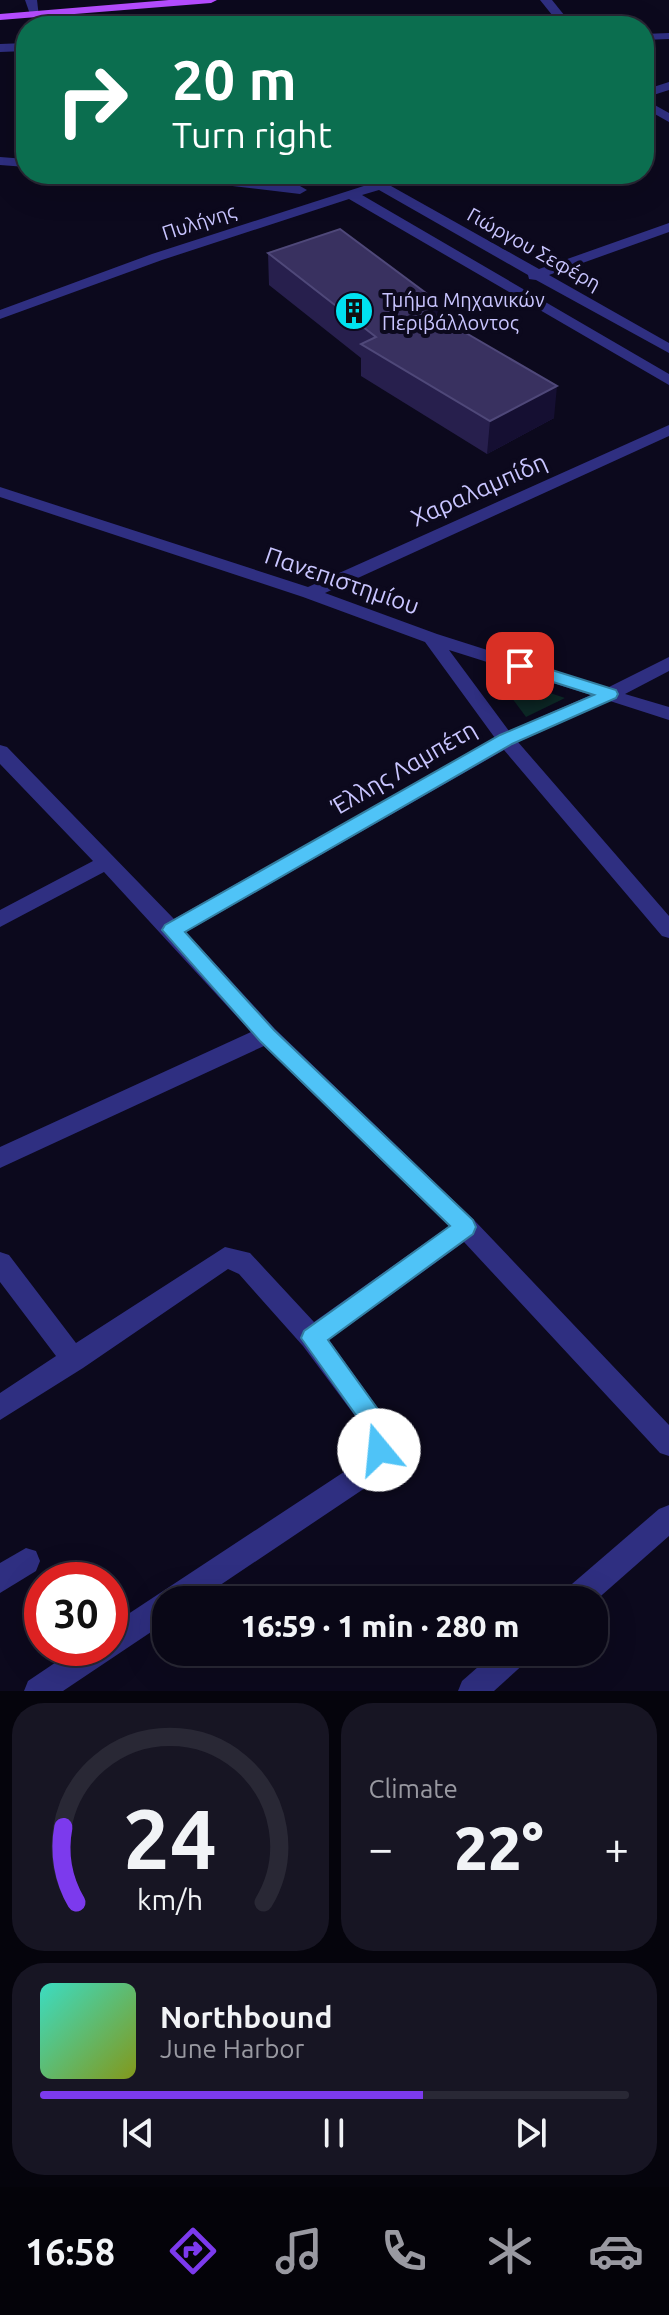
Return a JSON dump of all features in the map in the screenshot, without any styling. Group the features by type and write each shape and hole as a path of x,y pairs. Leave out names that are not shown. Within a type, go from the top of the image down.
{"main road":[{"path":"18,16 211,0"}],"street":[{"path":"31,0 35,15"},
{"path":"546,0 559,16"},
{"path":"249,184 300,190"},
{"path":"299,184 308,207"},
{"name":"Πυλήνης","path":"0,315 157,257 383,184"},
{"name":"Γιώργου Σεφέρη","path":"380,185 669,349"},
{"name":"Γιώργου Σεφέρη","path":"350,194 669,380"},
{"path":"508,286 669,227"},
{"name":"Χαραλαμπίδη","path":"309,593 669,430"},
{"name":"Πανεπιστημίου","path":"0,492 309,593 431,638 669,714"},
{"path":"431,638 506,740 669,930"},
{"name":"Έλλης Λαμπέτη","path":"172,930 506,740 610,694 669,663"},
{"path":"0,752 172,930 267,1035 466,1227 669,1444"},
{"path":"0,919 105,863"},
{"path":"0,1158 267,1035"},
{"path":"312,1338 466,1227"},
{"path":"0,1408 225,1258 241,1260 248,1266 312,1338 375,1422 380,1437 379,1450 374,1463 365,1473 195,1586"},
{"path":"0,1263 74,1360"},
{"path":"591,1586 669,1518"},
{"path":"0,1579 26,1561"},
{"path":"128,1631 152,1615"},
{"path":"38,1691 75,1666"},
{"path":"472,1691 500,1666"}],"green space":[{"path":"494,674 565,698 526,717"}],"building":[{"path":"340,229 438,302 423,308 557,386 490,421 361,344 376,337 268,253"}],"place":[{"name":"Τμήμα Μηχανικών Περιβάλλοντος","path":"354,311"}],"route":[{"path":"379,1450 380,1437 375,1422 312,1338 466,1227 267,1035 172,930 506,740 610,694 520,666"}]}
